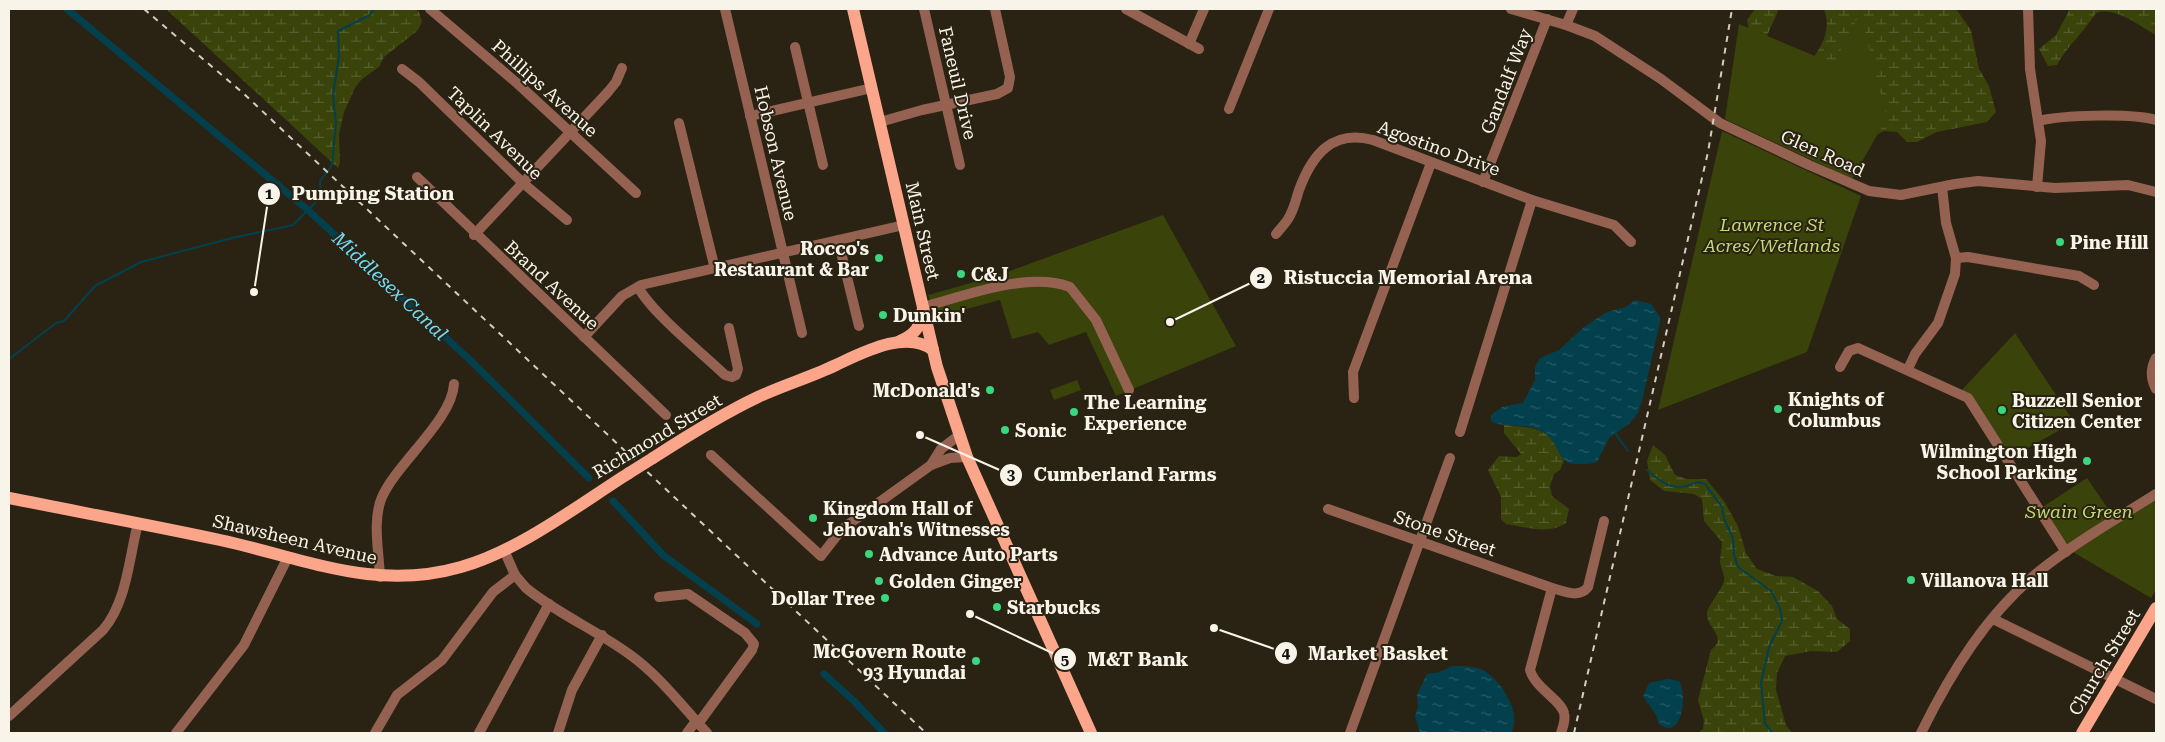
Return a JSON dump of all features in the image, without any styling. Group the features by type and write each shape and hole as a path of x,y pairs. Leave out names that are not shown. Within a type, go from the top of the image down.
{"main road":[{"name":"Main Street","path":"853,9 933,350 958,436 1091,733"},
{"path":"892,344 915,332 921,323 923,307"},
{"name":"Richmond Street","path":"504,550 751,400 836,366 862,353 892,344 919,343 933,350"},
{"name":"Richmond Street","path":"836,366 898,352 933,350"},
{"name":"Shawsheen Avenue","path":"9,498 138,523 347,572 380,577 440,572 471,564 504,550"},
{"name":"Church Street","path":"2082,733 2156,608"}],"street":[{"name":"Phillips Avenue","path":"430,9 636,193"},
{"name":"Hobson Avenue","path":"725,9 802,334"},
{"name":"Faneuil Drive","path":"924,9 960,165"},
{"path":"880,122 947,104 997,94 1010,86 1010,77 995,9"},
{"path":"1126,9 1199,49"},
{"path":"1189,44 1204,9"},
{"path":"1229,109 1269,9"},
{"name":"Glen Road","path":"1511,9 1566,25 1595,36 1622,52 1720,123 1849,183 1869,190 1894,195 1916,193 1978,181 2037,187 2076,188 2128,185 2156,192"},
{"path":"1566,25 1572,9"},
{"path":"2028,9 2030,69 2041,140 2037,187"},
{"name":"Gandalf Way","path":"1484,182 1547,19"},
{"path":"794,47 823,165"},
{"path":"474,235 615,84 622,68"},
{"name":"Taplin Avenue","path":"402,69 419,82 523,183 567,220"},
{"path":"750,116 808,105 872,88"},
{"path":"2038,121 2055,118 2121,117 2156,120"},
{"path":"679,123 715,269"},
{"name":"Agostino Drive","path":"1276,234 1290,216 1310,164 1318,153 1332,144 1351,138 1368,138 1532,200 1614,225 1631,242"},
{"path":"1354,398 1354,370 1431,163"},
{"name":"Brand Avenue","path":"417,178 474,235 666,415"},
{"path":"1908,369 1915,354 1940,319 1954,282 1956,258 1946,223 1942,187"},
{"path":"1460,432 1532,200"},
{"path":"584,337 622,296 638,287 904,225"},
{"path":"838,240 859,326"},
{"path":"1956,258 1968,257 2079,276 2094,284"},
{"path":"923,307 1016,284 1049,282 1070,287 1096,320 1129,390"},
{"path":"638,287 645,297 725,375 734,377 738,372 738,365 729,328"},
{"path":"1840,367 1847,353 1856,348 1964,395 1971,402 2066,552"},
{"path":"2156,358 2151,374 2156,388"},
{"path":"380,577 378,524 382,497 449,404 454,384"},
{"path":"931,465 941,449 958,436"},
{"path":"711,455 821,556 842,529 931,465 950,458 967,457"},
{"path":"1350,733 1450,458"},
{"path":"1921,733 1953,672 1992,619 2033,577 2066,552 2156,494"},
{"name":"Stone Street","path":"1328,509 1570,593 1581,593 1586,590 1594,568 1604,521"},
{"path":"9,716 112,619 120,600 138,523"},
{"path":"504,550 515,575 526,588 549,604 602,635 650,671 707,733"},
{"path":"176,733 244,645 288,557"},
{"path":"375,733 397,696 442,660 493,592 515,575"},
{"path":"1552,588 1530,670 1538,684 1563,711 1562,733"},
{"path":"660,597 688,594 733,624 753,642 753,649 687,733"},
{"path":"479,733 549,604"},
{"path":"1992,619 2156,699"},
{"path":"558,733 572,690 602,635"}],"green space":[{"path":"166,9 415,9 419,12 422,22 417,31 384,57 379,67 361,80 355,88 344,112 339,134 340,163 338,168"},
{"path":"1755,9 1779,9 1766,38 1749,30 1747,20"},
{"path":"1824,9 1956,9 1971,30 1979,69 1989,86 1996,112 1987,122 1937,132 1917,142 1907,142 1897,132 1884,131 1874,136 1807,66 1817,53 1824,39 1827,25"},
{"path":"2070,9 2156,9 2156,35 2135,22 2111,12 2096,13 2057,65 2048,66 2039,49 2056,35"},
{"name":"Lawrence St Acres/Wetlands","path":"1860,13 1887,118 1852,179 1725,119 1739,24 1834,64"},
{"name":"Lawrence St Acres/Wetlands","path":"1722,131 1861,196 1807,352 1658,410"},
{"path":"1163,215 1236,346 1116,396 1086,332 1049,345 1038,332 1012,339 1000,300 937,317 928,295 996,276"},
{"path":"2015,333 2074,422 2012,457 1969,397 1961,391"},
{"path":"1077,380 1081,390 1054,400 1050,390"},
{"path":"1504,425 1526,427 1541,431 1553,439 1564,461 1560,470 1554,474 1550,486 1552,496 1569,509 1566,523 1552,529 1537,529 1506,524 1501,519 1501,497 1488,470 1499,456 1517,457 1521,454 1504,433"},
{"path":"1653,445 1665,455 1675,475 1686,479 1706,479 1724,501 1738,526 1746,553 1757,569 1776,576 1793,577 1818,591 1832,606 1837,619 1850,629 1850,641 1837,652 1811,651 1785,656 1777,673 1776,690 1786,725 1792,733 1698,733 1703,729 1704,721 1698,700 1711,650 1718,640 1707,618 1707,612 1724,581 1720,562 1722,542 1704,521 1702,499 1694,494 1664,491 1650,480 1647,461"},
{"name":"Swain Green","path":"2087,478 2113,516 2066,548 2041,508"},
{"path":"2156,498 2156,590 2151,598 2073,552"}],"water":[{"path":"1635,300 1651,304 1660,317 1642,401 1638,413 1630,423 1609,438 1597,462 1578,464 1565,461 1548,436 1541,431 1530,427 1491,422 1491,415 1502,407 1523,403 1535,380 1535,367 1540,358 1559,350 1584,327 1607,312 1626,307"},
{"path":"1452,666 1468,666 1483,670 1497,681 1512,707 1514,725 1511,733 1420,733 1415,716 1418,707 1417,695 1427,674 1440,672"},
{"path":"1668,679 1679,681 1682,688 1683,706 1678,722 1673,727 1667,728 1659,724 1656,715 1643,696 1649,683"}],"waterway":[{"name":"Middlesex Canal","path":"67,9 309,211 470,360 589,478"},
{"path":"9,359 56,323 64,321 95,286 141,262 232,238 293,225 321,197 320,181 332,165 336,123 333,95 339,56 338,31 370,15 374,9"},
{"path":"1615,433 1628,451"},
{"path":"1647,470 1670,486 1680,487 1698,482 1705,484 1722,507 1724,519 1733,538 1734,555 1738,567 1771,591 1780,608 1782,621 1769,647 1761,683 1765,724 1773,733"},
{"name":"Middlesex Canal","path":"613,501 663,555 757,624"},
{"name":"Middlesex Canal","path":"824,674 854,701 884,733"}],"railway":[{"path":"144,9 243,93 926,733"},
{"path":"1574,733 1708,152 1732,9"}],"place":[{"name":"Pine Hill","path":"2060,242"},
{"name":"Rocco's Restaurant & Bar","path":"879,258"},
{"name":"C&J","path":"961,274"},
{"name":"Pumping Station","path":"254,292"},
{"name":"Dunkin'","path":"883,315"},
{"name":"Ristuccia Memorial Arena","path":"1170,322"},
{"name":"McDonald's","path":"990,390"},
{"name":"Knights of Columbus","path":"1778,409"},
{"name":"Buzzell Senior Citizen Center","path":"2002,410"},
{"name":"The Learning Experience","path":"1074,412"},
{"name":"Sonic","path":"1005,430"},
{"name":"Cumberland Farms","path":"920,435"},
{"name":"Wilmington High School Parking","path":"2087,461"},
{"name":"Kingdom Hall of Jehovah's Witnesses","path":"813,518"},
{"name":"Advance Auto Parts","path":"869,554"},
{"name":"Villanova Hall","path":"1911,580"},
{"name":"Golden Ginger","path":"879,581"},
{"name":"Dollar Tree","path":"885,598"},
{"name":"Starbucks","path":"997,607"},
{"name":"M&T Bank","path":"970,614"},
{"name":"Market Basket","path":"1214,628"},
{"name":"McGovern Route 93 Hyundai","path":"976,661"}]}
